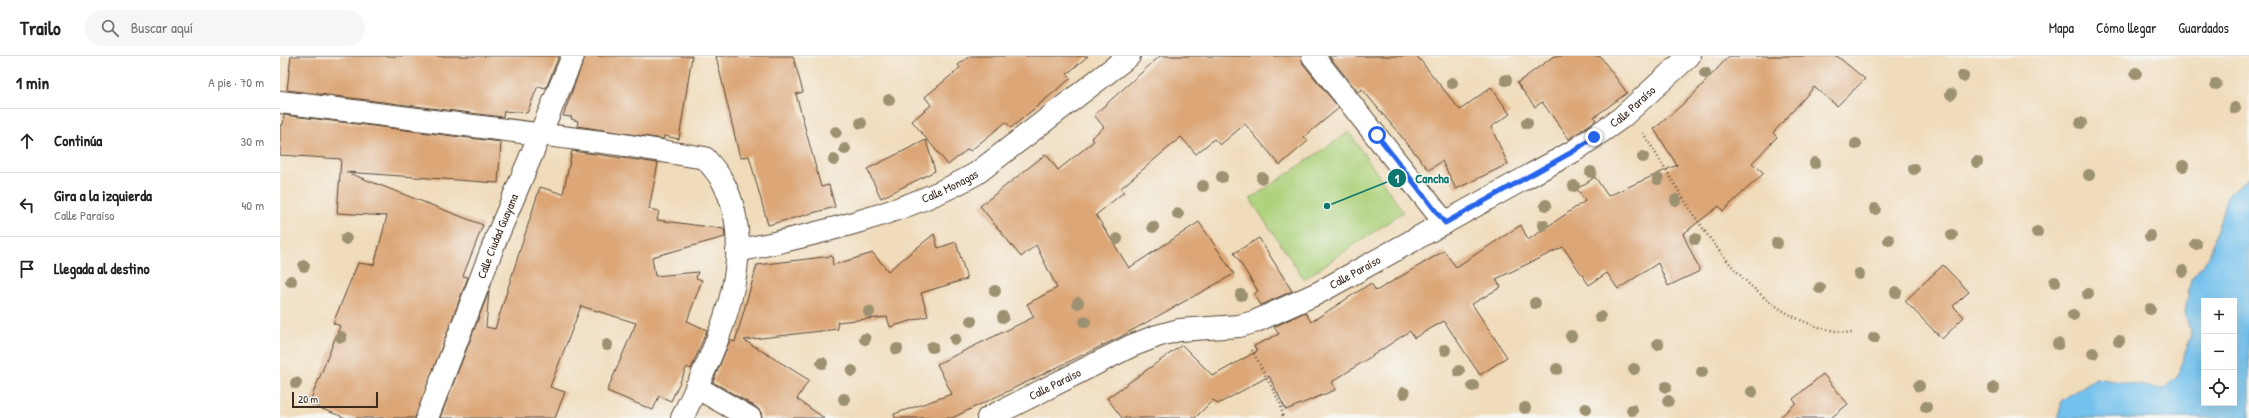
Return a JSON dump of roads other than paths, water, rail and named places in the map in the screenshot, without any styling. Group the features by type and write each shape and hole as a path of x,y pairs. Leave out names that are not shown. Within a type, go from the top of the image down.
{"street":[{"name":"Calle Ciudad Guayana","path":"427,418 496,239 573,56"},
{"name":"Calle Monagas","path":"737,251 778,243 884,213 957,185 977,173 1129,56"},
{"path":"1313,56 1445,223"},
{"name":"Calle Paraíso","path":"988,418 1131,346 1157,336 1179,330 1239,326 1254,322 1318,293 1574,151 1629,110 1689,56"},
{"path":"280,102 541,135 705,158 722,180 731,206 737,230 737,251 729,299 711,353 682,418"},
{"path":"696,387 750,418"}],"water":[{"path":"2249,177 2249,418 2058,418 2062,400 2096,378 2163,389 2177,377 2191,334 2185,313 2191,279 2209,257 2227,196"}],"place":[{"name":"Cancha","path":"1327,206"}]}
